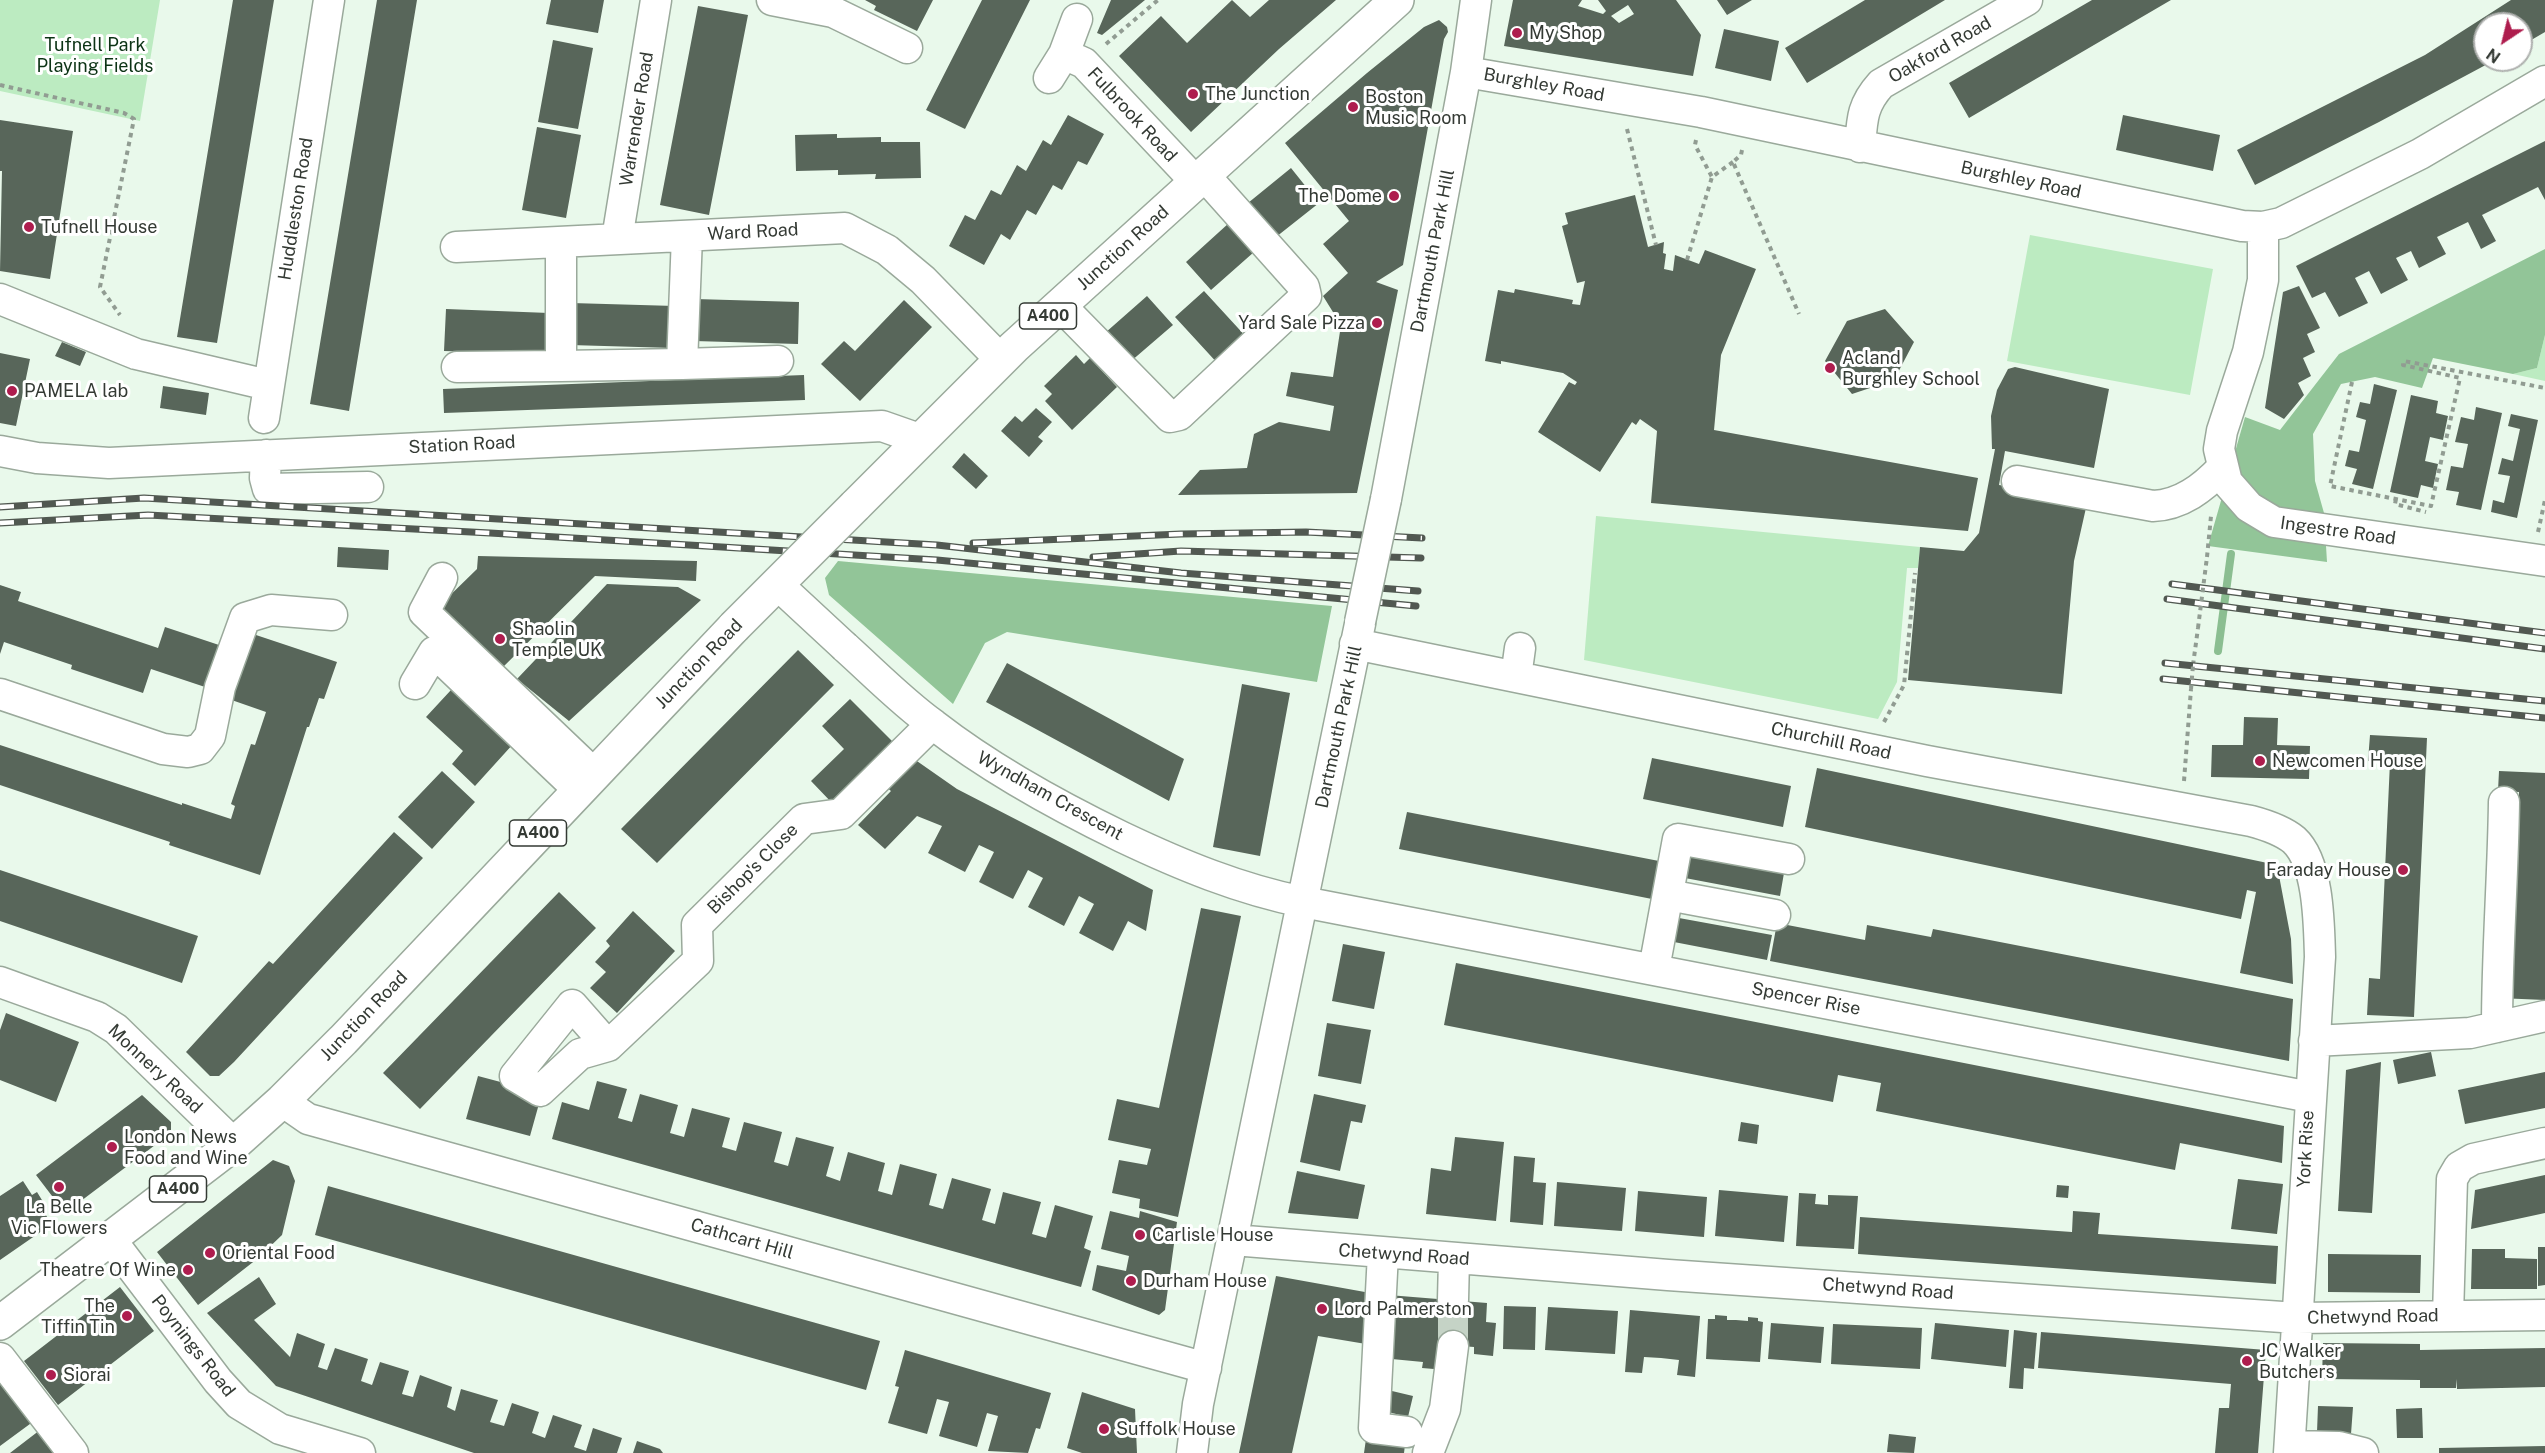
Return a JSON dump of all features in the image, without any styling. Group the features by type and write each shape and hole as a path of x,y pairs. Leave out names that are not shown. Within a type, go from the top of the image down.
{"main road":[{"name":"Junction Road","path":"0,1323 234,1144 282,1101 343,1040 734,627 1001,360 1397,0"}],"street":[{"name":"Huddleston Road","path":"264,418 329,0"},
{"name":"Warrender Road","path":"617,239 656,0"},
{"path":"772,0 833,12 907,48"},
{"name":"Dartmouth Park Hill","path":"1192,1453 1206,1368 1386,499 1466,72 1476,0"},
{"name":"Oakford Road","path":"1860,147 1862,116 1869,98 1881,84 2027,0"},
{"path":"1066,65 1077,19"},
{"name":"Fulbrook Road","path":"1060,305 1170,417 1179,416 1306,296 1304,287 1200,179 1066,65"},
{"name":"Burghley Road","path":"1466,72 1701,112 2242,226 2263,228 2281,223 2420,153 2545,81"},
{"name":"Ward Road","path":"456,247 845,228 887,250 934,292 1001,360"},
{"name":"Ingestre Road","path":"2263,228 2263,280 2248,352 2222,431 2219,449 2227,482 2249,507 2274,522 2545,561"},
{"path":"682,364 687,236"},
{"path":"561,242 561,366"},
{"path":"0,299 136,354 268,385"},
{"path":"457,367 778,361"},
{"name":"Station Road","path":"0,451 37,458 109,463 882,426 922,440"},
{"path":"266,455 265,478 268,489 368,487"},
{"path":"2017,482 2153,506 2167,506 2179,502 2222,468"},
{"path":"442,578 424,612 587,782"},
{"name":"Wyndham Crescent","path":"777,584 932,724 1015,781 1112,832 1195,870 1232,884 1303,902"},
{"path":"0,694 163,748 188,752 200,749 210,736 220,687 246,618 271,610 332,615"},
{"name":"Churchill Road","path":"1358,633 1516,677 1868,748 2251,821 2281,831 2301,848"},
{"path":"1516,677 1520,648"},
{"path":"415,684 434,652 587,782"},
{"name":"Bishop's Close","path":"608,1046 698,961 697,925 795,827 804,819 841,814 932,724"},
{"path":"2497,1027 2504,802"},
{"path":"1654,969 1678,839 1789,860"},
{"name":"York Rise","path":"2289,1450 2319,940 2313,880 2301,848"},
{"path":"1668,895 1775,915"},
{"name":"Spencer Rise","path":"1303,902 2310,1097"},
{"name":"Monnery Road","path":"0,982 97,1017 116,1029 234,1144"},
{"path":"2314,1041 2470,1033 2545,1016"},
{"name":"Cathcart Hill","path":"282,1101 308,1119 1206,1368"},
{"path":"2448,1316 2452,1179 2455,1173 2459,1167 2474,1159 2545,1143"},
{"name":"Poynings Road","path":"111,1240 218,1381 239,1404 280,1429 360,1453"},
{"name":"Chetwynd Road","path":"1233,1240 1454,1259 2297,1318 2545,1315"},
{"path":"1383,1253 1374,1428 1407,1432"},
{"path":"1453,1300 1454,1259"},
{"path":"1428,1453 1445,1409 1453,1346"},
{"path":"0,1358 73,1453"},
{"path":"2289,1450 2339,1447 2363,1453"}],"path":[{"path":"1066,65 1158,0"},
{"path":"0,85 124,112 134,119 100,287 123,320"},
{"path":"1633,100 1627,131 1656,245"},
{"path":"1701,112 1695,145 1712,177"},
{"path":"1687,260 1712,177 1741,156 1749,123"},
{"path":"1733,162 1799,314"},
{"path":"2352,382 2330,486 2431,506 2460,378 2403,365 2404,361 2545,388"},
{"path":"2396,499 2395,504 2429,512"},
{"path":"2541,521 2545,500"},
{"path":"2188,748 2193,665 2208,546"},
{"path":"1868,748 1904,685 1914,573"}],"green space":[{"name":"Tufnell Park Playing Fields","path":"0,0 160,0 140,121 0,91"},
{"path":"2030,235 2213,269 2190,395 2007,361"},
{"path":"2545,249 2545,335 2537,368 2513,374 2433,358 2422,388 2375,377 2341,384 2313,434 2315,481 2324,513 2327,562 2208,546 2245,417 2280,430 2339,354"},
{"path":"2545,335 2545,381 2513,374 2537,368"},
{"path":"1596,516 1920,547 1918,568 1907,568 1897,682 1878,719 1584,660"},
{"path":"838,561 1332,606 1317,682 1007,632 985,643 953,704 829,595 825,578"}],"building":[{"path":"233,0 274,0 217,343 177,337"},
{"path":"377,0 417,0 349,411 310,404"},
{"path":"551,0 604,0 598,33 546,24"},
{"path":"865,0 933,0 917,31 874,10 876,6"},
{"path":"982,0 1030,0 965,129 926,110"},
{"path":"1111,0 1145,0 1102,35 1097,33"},
{"name":"The Junction","path":"1232,0 1250,17 1269,0 1336,0 1279,49 1191,132 1119,56 1161,16 1187,43"},
{"path":"1513,0 1582,0 1578,6 1603,14 1606,11 1598,0 1676,0 1701,35 1693,76 1504,46","holes":["1628,5 1634,14 1619,23 1611,16"]},
{"path":"1717,0 1752,0 1727,15"},
{"path":"1865,0 1945,0 1807,83 1785,48"},
{"path":"2092,0 2171,0 1969,118 1949,83"},
{"path":"2511,0 2545,0 2545,32 2533,39 2533,12 2492,12"},
{"path":"698,6 748,15 709,215 660,205"},
{"path":"1439,20 1447,27 1448,32 1444,39 1403,265 1376,282 1398,290 1357,493 1178,495 1200,470 1247,468 1254,434 1279,422 1330,431 1334,406 1286,396 1291,372 1333,377 1341,325 1323,296 1348,273 1323,244 1349,221 1285,143 1424,27"},
{"path":"2473,24 2473,72 2255,185 2237,150 2425,55"},
{"path":"1724,29 1779,41 1771,81 1715,68"},
{"path":"553,40 593,48 578,129 538,122"},
{"path":"1068,115 1104,134 1087,165 1078,161 1062,190 1053,185 1036,215 1027,210 1010,240 1001,234 984,265 949,246 965,215 975,220 991,190 1001,195 1017,165 1026,171 1043,140 1051,145"},
{"path":"2123,115 2220,135 2213,171 2116,150"},
{"name":"Tufnell House","path":"0,120 73,131 50,279 0,271 2,171 0,171"},
{"path":"537,127 581,135 566,218 522,210"},
{"path":"837,134 837,138 881,137 881,142 920,142 921,178 875,179 876,174 838,175 838,170 796,171 795,135"},
{"path":"2545,141 2545,200 2538,187 2482,215 2496,241 2481,249 2468,222 2437,237 2446,254 2419,268 2411,251 2396,258 2408,280 2381,294 2369,271 2355,278 2368,303 2339,317 2325,292 2312,298 2296,266"},
{"path":"1291,168 1319,203 1276,237 1248,203"},
{"path":"1635,195 1648,247 1664,242 1663,253 1666,254 1664,269 1673,271 1675,255 1699,264 1705,250 1756,269 1721,355 1714,430 1978,478 1968,531 1651,503 1657,431 1640,419 1636,425 1632,422 1600,472 1538,432 1569,382 1575,385 1577,382 1563,373 1501,361 1501,364 1485,361 1498,290 1514,293 1515,289 1573,300 1572,304 1580,305 1585,281 1577,283 1562,226 1568,224 1565,213"},
{"path":"1229,223 1254,252 1211,290 1186,262"},
{"path":"2299,286 2320,328 2307,334 2315,352 2303,358 2311,376 2298,383 2304,395 2284,419 2265,408 2283,292"},
{"path":"1204,291 1249,340 1220,366 1175,317"},
{"path":"1147,296 1173,325 1130,362 1105,333"},
{"path":"695,299 799,302 798,344 694,341"},
{"path":"904,300 932,327 860,401 821,364 844,341 855,351"},
{"path":"571,303 675,306 673,348 570,345"},
{"path":"446,309 549,313 548,354 444,351"},
{"path":"1885,309 1914,342 1894,380 1852,394 1825,361 1847,321"},
{"path":"62,342 86,352 80,366 55,356"},
{"name":"PAMELA lab","path":"0,353 30,359 16,426 0,423"},
{"path":"1076,355 1084,364 1090,358 1117,387 1072,430 1045,401 1052,394 1044,386"},
{"path":"2015,367 2109,389 2094,468 2005,451 1999,485 2088,499 2074,561 2062,694 1908,680 1920,547 1964,551 1979,533 1995,449 1992,449 1991,416 1997,390 2008,369"},
{"path":"804,375 805,400 444,413 443,389"},
{"path":"2374,384 2397,390 2373,489 2352,484 2357,469 2345,466 2349,450 2359,452 2366,420 2356,417 2360,402 2370,404"},
{"path":"163,386 209,393 206,415 160,408"},
{"path":"2411,395 2438,401 2436,413 2448,416 2443,440 2430,437 2425,461 2438,464 2433,488 2421,485 2418,498 2390,492"},
{"path":"2476,407 2502,413 2481,510 2456,505 2459,492 2446,490 2451,466 2463,468 2468,444 2455,442 2461,417 2474,420"},
{"path":"1036,408 1052,422 1038,437 1043,441 1029,457 1001,431 1015,416 1022,422"},
{"path":"2511,414 2538,420 2517,518 2491,512 2493,500 2504,503 2510,476 2498,474 2502,458 2513,461 2520,429 2508,426"},
{"path":"964,453 988,476 976,489 952,467"},
{"path":"338,547 389,550 388,570 337,567"},
{"name":"Shaolin Temple UK","path":"478,556 697,561 696,581 595,576 500,670 436,609 477,569"},
{"path":"607,584 678,587 701,600 569,721 517,679"},
{"path":"0,585 21,592 18,601 158,648 165,627 219,645 205,687 151,669 143,693 71,669 72,665 4,642 0,654"},
{"path":"253,634 337,662 324,699 319,698 309,727 307,727 260,875 0,785 0,745 231,819 235,806 231,804 251,744 255,745 266,712 223,697"},
{"path":"798,650 834,685 657,863 621,829"},
{"path":"1007,663 1184,759 1169,801 986,702"},
{"path":"1242,684 1290,693 1260,856 1213,847"},
{"path":"451,690 514,743 475,786 452,764 463,751 426,717"},
{"path":"850,699 895,744 833,804 811,781 844,749 822,726"},
{"name":"Newcomen House","path":"2244,717 2278,718 2277,745 2310,746 2309,779 2211,777 2212,745 2243,745"},
{"name":"Faraday House","path":"2370,735 2427,738 2414,1017 2367,1015 2369,978 2380,979 2390,762 2368,761"},
{"path":"1652,758 1791,786 1783,827 1643,799"},
{"path":"914,759 957,789 1153,890 1146,931 1128,921 1113,951 1079,933 1094,904 1079,896 1064,926 1028,907 1043,878 1028,870 1013,899 979,882 994,852 979,845 965,872 928,853 942,826 917,816 885,849 858,825 891,791 885,786"},
{"path":"1817,768 2277,865 2291,939 2293,984 2240,973 2256,892 2247,890 2241,919 1805,827"},
{"path":"442,771 475,802 432,849 398,817"},
{"path":"2499,771 2545,773 2545,1000 2498,998 2511,977 2519,792 2498,791"},
{"path":"1407,812 1659,861 1652,899 1399,849"},
{"path":"394,832 423,858 234,1062 219,1076 210,1076 186,1052 269,961 273,964"},
{"path":"1689,854 1784,873 1780,896 1685,878"},
{"path":"0,870 198,936 182,983 0,921"},
{"path":"559,892 596,928 420,1109 383,1073"},
{"path":"1201,908 1241,916 1178,1217 1139,1208 1140,1199 1112,1193 1119,1160 1147,1165 1151,1149 1108,1140 1117,1099 1159,1108"},
{"path":"633,911 675,951 617,1013 590,988 606,972 595,962 610,946 606,941"},
{"path":"1679,918 1772,935 1767,960 1674,942"},
{"path":"1777,923 1865,940 1867,925 1931,937 1933,929 2293,999 2289,1061 1770,961"},
{"path":"1343,944 1385,952 1374,1009 1332,1001"},
{"path":"1456,963 2284,1126 2282,1163 2180,1143 2175,1170 1876,1111 1881,1083 1838,1075 1833,1102 1444,1025"},
{"path":"6,1013 79,1042 56,1102 0,1080 0,1030"},
{"path":"1327,1023 1371,1030 1361,1084 1318,1076"},
{"path":"2431,1052 2436,1076 2398,1084 2393,1060"},
{"path":"2381,1062 2372,1213 2338,1211 2346,1070"},
{"path":"2545,1072 2545,1108 2465,1124 2458,1090"},
{"path":"478,1076 542,1093 530,1136 466,1119"},
{"path":"597,1081 627,1089 618,1118 632,1122 640,1094 678,1105 670,1133 684,1137 692,1108 730,1118 722,1147 736,1151 744,1122 782,1132 774,1162 788,1166 796,1137 834,1147 826,1176 840,1181 848,1152 885,1163 878,1191 892,1195 900,1164 937,1174 929,1205 943,1209 952,1178 991,1189 982,1220 995,1224 1003,1192 1041,1202 1032,1234 1046,1238 1055,1205 1093,1216 1084,1248 1091,1251 1081,1287 552,1139 562,1102 589,1110"},
{"path":"1314,1094 1366,1105 1362,1123 1351,1121 1340,1171 1300,1162"},
{"path":"142,1095 171,1122 171,1133 65,1213 36,1175"},
{"path":"1741,1122 1759,1125 1757,1144 1738,1141"},
{"path":"1455,1137 1504,1142 1496,1221 1426,1214 1431,1168 1451,1171"},
{"path":"1514,1156 1535,1158 1533,1182 1546,1183 1543,1225 1510,1222"},
{"path":"273,1160 289,1166 295,1181 282,1235 257,1259 198,1305 157,1252"},
{"path":"1297,1171 1365,1185 1358,1219 1288,1213"},
{"path":"2545,1175 2545,1213 2471,1229 2475,1190"},
{"path":"2238,1179 2283,1184 2277,1234 2231,1229"},
{"path":"23,1181 32,1195 37,1192 45,1205 41,1208 52,1224 0,1260 0,1196"},
{"path":"1557,1182 1626,1188 1622,1231 1554,1226"},
{"path":"2057,1185 2069,1186 2068,1198 2056,1197"},
{"path":"328,1186 880,1341 866,1390 315,1235"},
{"path":"1719,1190 1788,1196 1784,1242 1715,1236"},
{"path":"1638,1191 1707,1197 1704,1237 1635,1231"},
{"path":"1799,1193 1816,1194 1815,1204 1828,1205 1828,1195 1858,1196 1854,1249 1796,1246"},
{"path":"1110,1211 1139,1218 1140,1211 1177,1222 1165,1310 1159,1315 1092,1290 1097,1265 1126,1271 1129,1256 1101,1249"},
{"path":"2073,1211 2100,1213 2098,1234 2278,1246 2276,1284 1858,1254 1860,1217 2072,1232"},
{"path":"2538,1247 2545,1247 2545,1285 2538,1286"},
{"path":"2472,1249 2505,1249 2505,1258 2537,1259 2537,1289 2471,1289"},
{"path":"2328,1254 2421,1255 2420,1293 2328,1292"},
{"path":"1276,1276 1376,1294 1487,1303 1486,1322 1496,1323 1493,1356 1474,1354 1474,1347 1448,1345 1446,1370 1422,1368 1423,1362 1371,1357 1372,1345 1318,1336 1292,1453 1239,1453"},
{"path":"259,1277 276,1304 254,1320 290,1357 297,1333 325,1344 318,1367 327,1370 335,1348 368,1359 361,1381 372,1385 380,1362 409,1371 402,1394 413,1397 420,1375 452,1387 447,1407 455,1411 461,1389 498,1400 490,1422 504,1426 512,1403 539,1412 532,1433 545,1438 553,1415 582,1425 574,1447 586,1451 593,1428 622,1438 617,1453 474,1453 276,1386 207,1313"},
{"path":"120,1287 154,1331 58,1405 24,1361"},
{"path":"1504,1306 1536,1307 1535,1350 1503,1349"},
{"path":"1548,1307 1618,1311 1615,1354 1545,1350"},
{"path":"1630,1310 1700,1316 1695,1377 1677,1375 1679,1360 1661,1358 1644,1357 1642,1373 1625,1372"},
{"path":"1715,1315 1727,1316 1727,1320 1748,1321 1748,1317 1758,1318 1758,1321 1763,1322 1760,1362 1706,1359 1708,1319 1715,1319"},
{"path":"1771,1323 1824,1327 1821,1363 1768,1359"},
{"path":"1935,1323 2009,1330 2006,1367 1931,1359"},
{"path":"1833,1324 1922,1328 1920,1369 1831,1364"},
{"path":"2014,1330 2037,1333 2034,1369 2024,1368 2023,1389 2009,1388"},
{"path":"2041,1332 2266,1350 2258,1453 2215,1453 2219,1408 2229,1408 2231,1384 2038,1368"},
{"path":"2323,1343 2420,1344 2420,1350 2545,1348 2545,1387 2457,1389 2457,1379 2456,1388 2420,1388 2420,1380 2322,1379"},
{"path":"905,1350 1051,1393 1040,1429 1036,1428 1028,1453 988,1451 998,1416 987,1413 977,1447 939,1436 949,1402 937,1399 927,1434 888,1423 899,1387 895,1386"},
{"path":"0,1376 34,1421 0,1446"},
{"path":"1392,1391 1413,1396 1408,1417 1388,1412"},
{"name":"Suffolk House","path":"1082,1392 1135,1409 1137,1453 1082,1453 1067,1448"},
{"path":"2318,1406 2353,1407 2351,1434 2317,1432"},
{"path":"2422,1408 2423,1438 2397,1438 2396,1409"},
{"path":"40,1430 57,1453 10,1453"},
{"path":"1889,1434 1916,1437 1914,1453 1887,1452"},
{"path":"1366,1439 1405,1445 1404,1453 1364,1453"},
{"path":"637,1441 660,1449 663,1453 633,1453"},
{"path":"2545,1446 2545,1453 2439,1453 2439,1448"}],"waterway":[{"path":"2218,651 2231,554"}],"tunnel":[{"path":"1453,1300 1453,1346"}],"railway":[{"path":"0,507 144,498 937,545 1181,573 1418,591"},
{"path":"0,523 148,515 490,533 937,560 1416,606"},
{"path":"973,543 1181,534 1306,532 1422,538"},
{"path":"1093,557 1181,551 1421,558"},
{"path":"2172,584 2545,633"},
{"path":"2167,599 2545,649"},
{"path":"2165,663 2545,701"},
{"path":"2163,679 2545,718"}],"place":[{"name":"My Shop","path":"1517,33"},
{"name":"The Junction","path":"1193,94"},
{"name":"Boston Music Room","path":"1353,107"},
{"name":"The Dome","path":"1394,196"},
{"name":"Tufnell House","path":"29,227"},
{"name":"Yard Sale Pizza","path":"1377,323"},
{"name":"Acland Burghley School","path":"1830,368"},
{"name":"PAMELA lab","path":"12,391"},
{"name":"Shaolin Temple UK","path":"500,639"},
{"name":"Newcomen House","path":"2260,761"},
{"name":"Faraday House","path":"2403,870"},
{"name":"London News Food and Wine","path":"112,1147"},
{"name":"La Belle Vic Flowers","path":"59,1187"},
{"name":"Carlisle House","path":"1140,1235"},
{"name":"Oriental Food","path":"210,1253"},
{"name":"Theatre Of Wine","path":"188,1270"},
{"name":"Durham House","path":"1131,1281"},
{"name":"Lord Palmerston","path":"1322,1309"},
{"name":"The Tiffin Tin","path":"127,1316"},
{"name":"JC Walker Butchers","path":"2247,1361"},
{"name":"Siorai","path":"51,1375"},
{"name":"Suffolk House","path":"1104,1429"}]}
